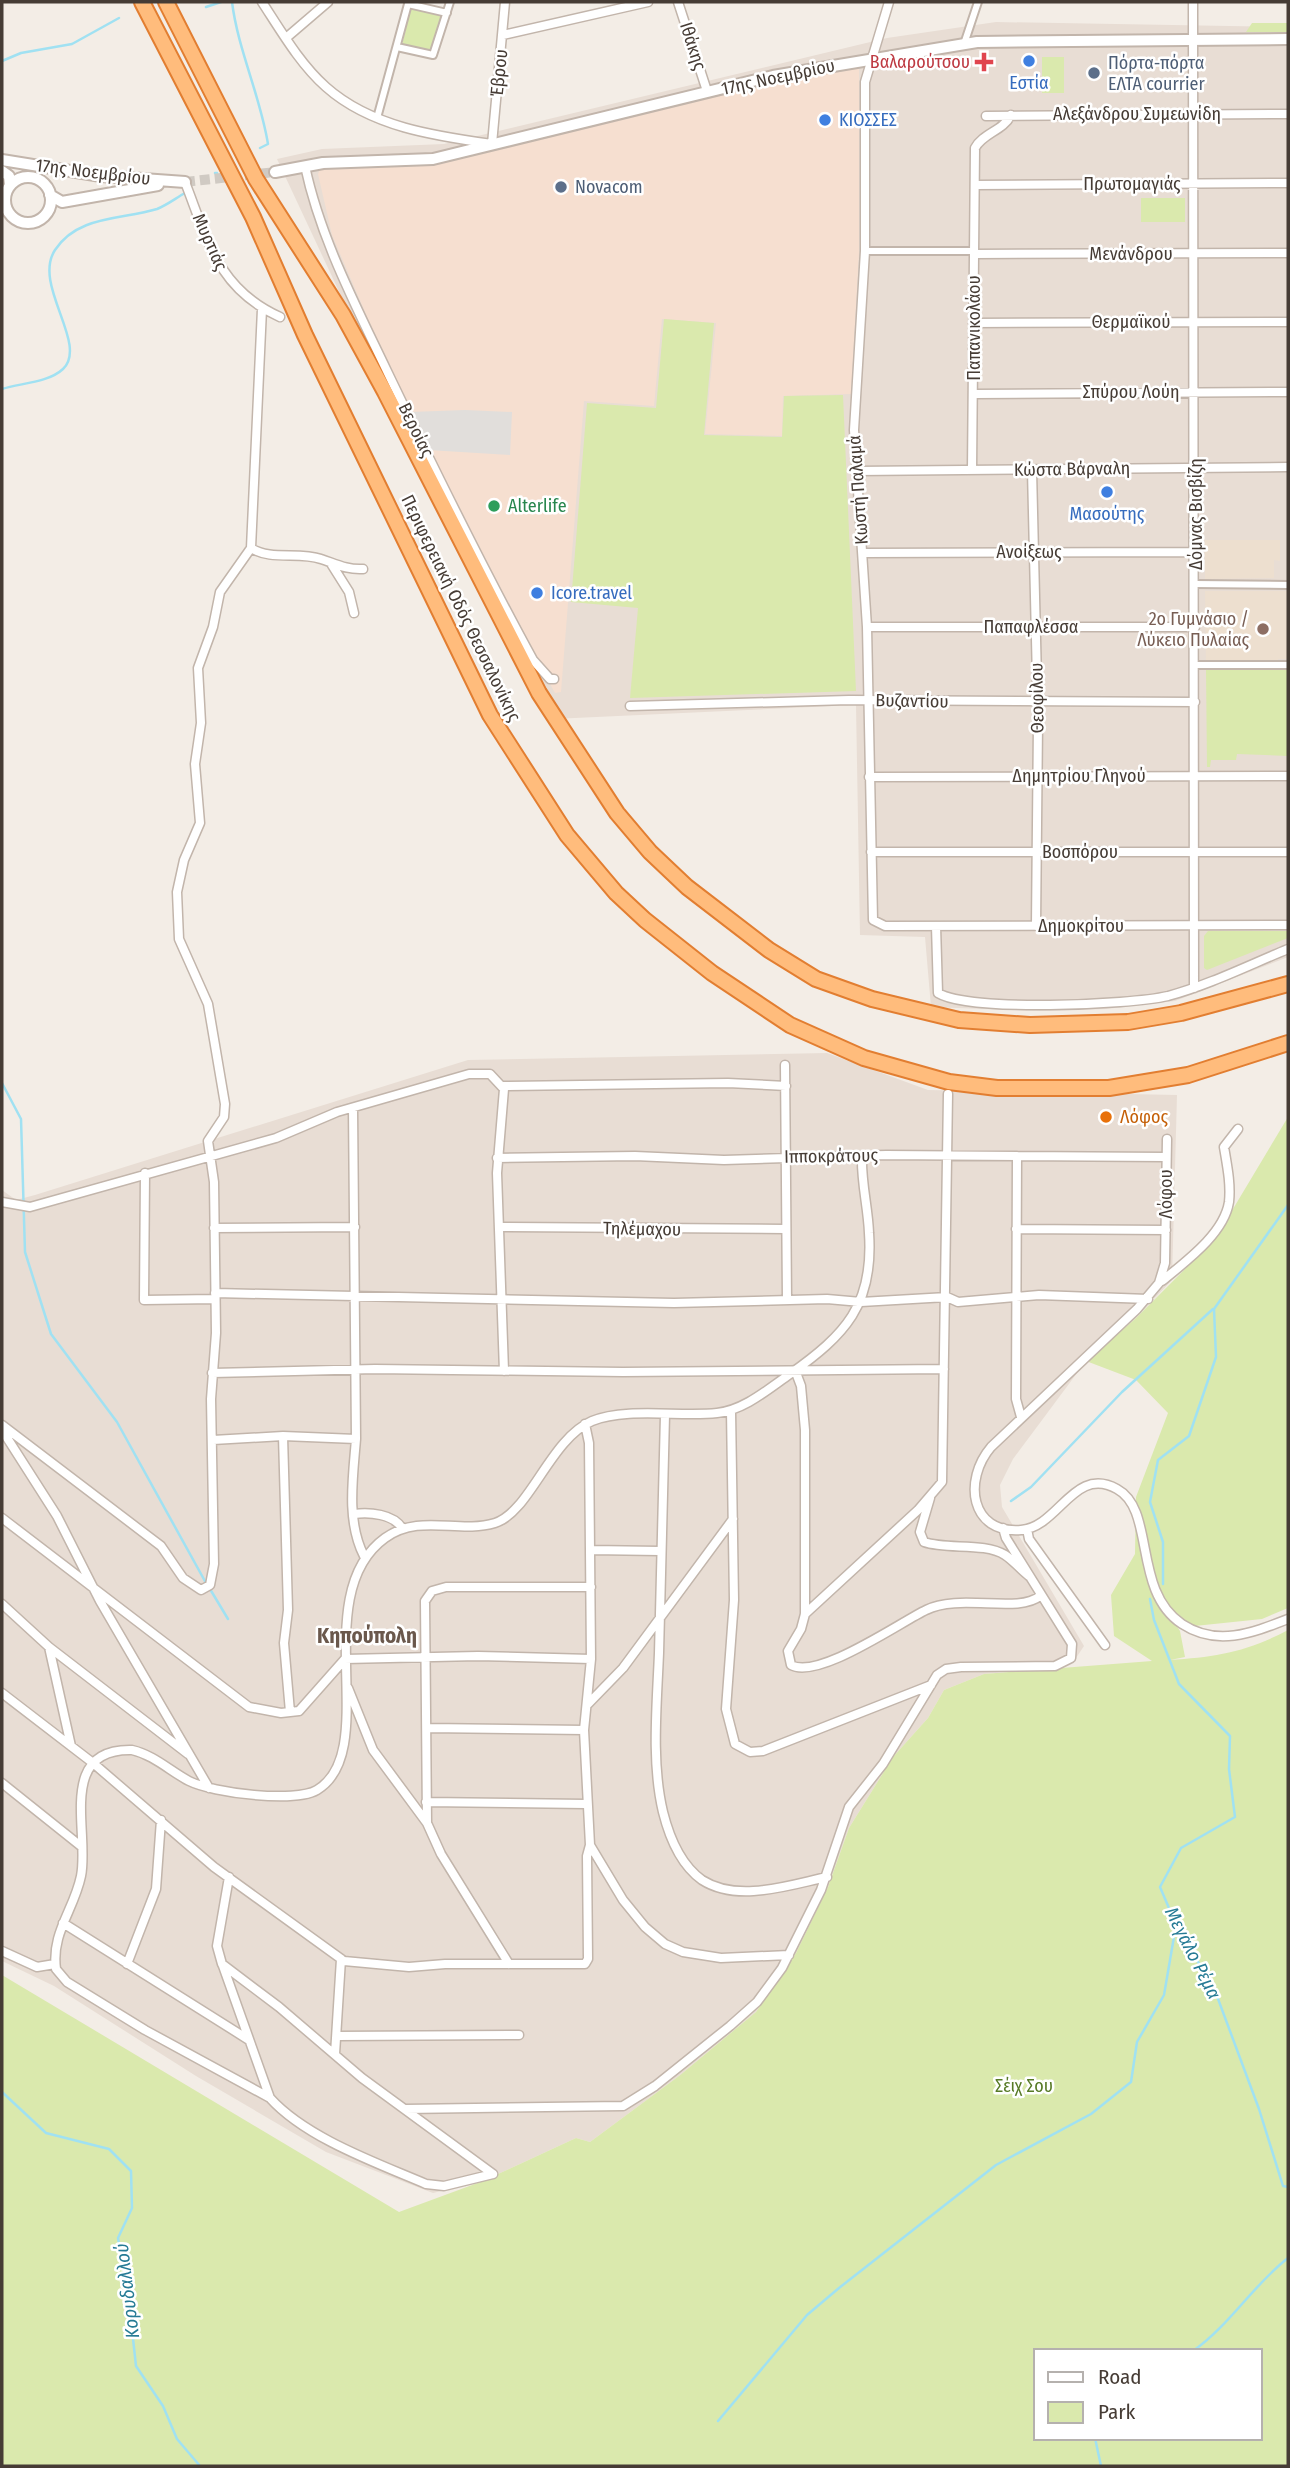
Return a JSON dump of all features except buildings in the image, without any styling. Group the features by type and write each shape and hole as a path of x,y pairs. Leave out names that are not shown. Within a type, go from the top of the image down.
{"highway":[{"name":"Περιφερειακή Οδός Θεσσαλονίκης","path":"142,2 253,217 305,335 491,715 528,779 566,835 617,893 645,920 712,973 790,1026 864,1058 949,1082 1009,1089 1109,1088 1188,1074 1288,1042"},
{"name":"Περιφερειακή Οδός Θεσσαλονίκης","path":"166,2 256,179 343,315 385,392 538,693 617,813 650,852 687,887 769,950 816,979 910,1010 959,1020 1030,1025 1128,1022 1181,1013 1288,984"}],"street":[{"path":"262,2 286,38 327,88 377,118 408,4 447,13"},
{"path":"286,38 328,2"},
{"path":"397,47 433,55 450,2"},
{"name":"Έβρου","path":"377,118 438,136 492,144 505,2"},
{"path":"503,35 648,2"},
{"name":"Ιθάκης","path":"678,2 707,91"},
{"name":"Κωστή Παλαμά","path":"874,922 867,628 854,430 865,251 865,82 889,2"},
{"path":"964,44 978,2"},
{"name":"Δόμνας Βισβίζη","path":"1193,2 1196,392 1194,988"},
{"name":"17ης Νοεμβρίου","path":"275,172 305,166 433,159 707,91 870,59 964,44 992,41 1288,39"},
{"name":"Αλεξάνδρου Συμεωνίδη","path":"986,116 1288,114"},
{"name":"Παπανικολάου","path":"972,470 976,145 1006,124 1011,115"},
{"name":"17ης Νοεμβρίου","path":"2,160 101,176 185,182"},
{"name":"Βεροίας","path":"305,166 327,238 412,422 533,660 550,679 554,679"},
{"name":"17ης Νοεμβρίου","path":"2,171 9,176 10,185"},
{"path":"32,177 45,185 50,195 48,209 39,219 25,222 9,213 5,197 10,185 20,178 32,177"},
{"path":"98,194 185,182"},
{"name":"Μυρτιάς","path":"185,182 223,273 236,289 262,309 280,317"},
{"name":"Πρωτομαγιάς","path":"975,185 1288,183"},
{"name":"17ης Νοεμβρίου","path":"50,195 62,202 98,194"},
{"name":"17ης Νοεμβρίου","path":"39,219 98,194"},
{"name":"Μενάνδρου","path":"865,251 1288,253"},
{"path":"2,1428 161,1546 183,1578 201,1590 209,1587 213,1580 212,1373 215,1296 214,1182 208,1141 224,1117 225,1104 208,1004 179,939 177,892 184,860 200,823 195,764 201,723 198,668 213,627 220,592 251,548 262,309"},
{"name":"Θερμαϊκού","path":"973,323 1288,322"},
{"name":"Σπύρου Λούη","path":"974,394 1288,392"},
{"name":"Κώστα Βάρναλη","path":"856,471 1288,467"},
{"name":"Θεοφίλου","path":"1032,470 1036,627 1036,926"},
{"path":"251,548 267,554 308,556 363,569"},
{"name":"Ανοίξεως","path":"863,552 1195,552"},
{"path":"330,563 349,592 354,614"},
{"path":"1195,584 1288,584"},
{"name":"Παπαφλέσσα","path":"867,628 1195,627"},
{"path":"1195,664 1288,665"},
{"name":"Βυζαντίου","path":"630,706 867,700 1195,702"},
{"name":"Δημητρίου Γληνού","path":"869,777 1288,776"},
{"name":"Βοσπόρου","path":"871,852 1288,852"},
{"name":"Δημοκρίτου","path":"874,922 885,926 1288,925"},
{"path":"936,926 936,990 943,996 1000,1004 1079,1004 1159,998 1194,988 1288,948"},
{"path":"785,1065 787,1300"},
{"path":"2,1202 30,1207 276,1138 353,1108 477,1072 490,1074 503,1086 620,1087 728,1083 786,1086"},
{"path":"503,1086 497,1158 504,1302 504,1371"},
{"path":"805,1614 930,1496 944,1474 948,1094"},
{"path":"353,1108 356,1439 352,1491 358,1545 364,1556"},
{"path":"1238,1129 1224,1147 1228,1204 1208,1239 1159,1283 1148,1299 991,1447 974,1475 972,1486 978,1507 992,1522 1003,1528 1027,1529 1043,1522 1079,1489 1089,1485 1108,1485 1118,1489 1134,1507 1153,1588 1160,1603 1177,1621 1199,1634 1231,1637 1288,1619"},
{"name":"Λόφου","path":"1159,1283 1165,1263 1167,1139"},
{"name":"Ιπποκράτους","path":"497,1158 635,1156 724,1160 862,1156 1166,1157"},
{"path":"222,1964 405,2109 493,2174 444,2186 426,2184 311,2130 270,2098 105,2005 62,1977 55,1965 56,1939 80,1880 81,1790 93,1763 112,1752 132,1750 146,1755 190,1781 209,1788 291,1797 305,1796 327,1783 341,1763 345,1659 353,1580 364,1556 402,1528 423,1524 480,1525 500,1521 516,1506 561,1446 585,1424 607,1417 731,1410 795,1370 827,1345 856,1313 861,1303 870,1246 862,1156"},
{"path":"1017,1156 1016,1399 1021,1417"},
{"path":"145,1174 144,1300 354,1294 504,1302 787,1300 861,1303 947,1297 958,1302 1016,1297 1148,1299"},
{"path":"214,1228 355,1227"},
{"name":"Τηλέμαχου","path":"499,1227 785,1229"},
{"path":"1016,1229 1166,1230"},
{"path":"212,1373 354,1370 944,1369"},
{"path":"795,1370 802,1390 805,1430 805,1614 801,1629 787,1654 791,1665 801,1669 872,1643 940,1603 1024,1603 1040,1596"},
{"path":"731,1410 734,1600 726,1709 731,1738 738,1747 750,1752 763,1751 931,1685"},
{"path":"664,1415 660,1551 659,1786 663,1814 677,1850 701,1878 735,1890 764,1890 827,1877"},
{"path":"2,1693 93,1763 229,1877 341,1959 361,1965 409,1967 582,1965 587,1962 587,1856 590,1845 584,1730 591,1659 589,1443 585,1424"},
{"path":"2,1428 57,1516 92,1585 209,1788"},
{"path":"213,1440 283,1436 356,1439"},
{"path":"283,1436 288,1610 284,1643 290,1712"},
{"path":"930,1496 920,1532 924,1542 940,1548 959,1546 1004,1554 1032,1578"},
{"path":"354,1514 365,1513 394,1520 402,1528"},
{"path":"2,1518 249,1707 299,1711 345,1659 591,1659"},
{"path":"587,1704 608,1686 733,1520"},
{"path":"405,2109 622,2106 655,2086 747,2012 764,1994 789,1955 827,1877 849,1807 883,1765 939,1673 951,1668 1047,1667 1068,1661 1072,1644 1040,1596 1032,1578 1006,1538 1003,1528"},
{"path":"1027,1529 1029,1539 1105,1644"},
{"path":"591,1549 660,1551"},
{"path":"427,1823 425,1601 438,1588 591,1587"},
{"path":"2,1604 49,1647 191,1756"},
{"path":"49,1647 71,1746"},
{"path":"346,1682 373,1750 427,1823 441,1854 509,1964"},
{"path":"428,1728 584,1730"},
{"path":"2,1783 82,1847"},
{"path":"426,1802 586,1804"},
{"path":"127,1964 156,1889 161,1820"},
{"path":"590,1845 623,1900 661,1942 684,1952 721,1958 789,1955"},
{"path":"229,1877 218,1936 218,1951 270,2098"},
{"path":"63,1923 249,2039"},
{"path":"2,1951 37,1967 55,1965"},
{"path":"335,2054 335,2018 341,1959"},
{"path":"337,2036 519,2035"}],"shaded area":[{"path":"996,22 1288,27 1288,957 1175,1001 1106,1009 1040,1011 931,1007 925,937 860,935 856,705 553,719 395,411 277,159 322,149 444,144 887,38"},
{"path":"859,64 859,253 851,394 783,396 782,436 705,434 716,323 662,319 654,406 584,401 561,692 555,693 458,514 389,368 332,235 318,174 320,169 333,166 401,165 732,89 737,93"},
{"path":"410,412 512,412 510,455 428,450"},
{"path":"1205,540 1280,540 1280,561 1274,560 1274,578 1205,579"},
{"path":"1205,591 1288,591 1288,659 1278,659 1278,664 1206,665"},
{"path":"827,1053 928,1090 1177,1095 1172,1280 1135,1319 1086,1361 1013,1459 1000,1485 1002,1507 1084,1646 1076,1658 1064,1667 984,1674 944,1690 928,1718 893,1757 849,1828 828,1887 796,1953 756,2012 679,2076 590,2142 576,2138 483,2181 433,2193 326,2152 196,2076 54,1986 2,1961 2,1190 16,1200 35,1195 468,1060"}],"green space":[{"path":"411,8 442,16 432,53 402,45"},
{"path":"1252,23 1288,23 1288,32 1246,32"},
{"path":"1042,57 1064,57 1064,93 1042,93"},
{"path":"1141,198 1185,198 1185,222 1141,222"},
{"path":"664,319 714,323 704,435 782,437 784,396 843,395 856,691 630,698 638,608 571,602 587,403 656,408"},
{"path":"1206,669 1288,669 1288,756 1237,754 1236,760 1211,760 1210,767 1207,767"},
{"path":"1208,931 1288,931 1288,938 1207,970 1204,968 1204,936"},
{"name":"Σέιχ Σου","path":"1288,1117 1288,1608 1262,1619 1185,1627 1165,1609 1180,1631 1185,1657 1170,1660 1230,1652 1259,1644 1288,1630 1288,2466 2,2466 2,1975 399,2212 483,2181 576,2138 590,2142 679,2076 756,2012 796,1953 828,1887 849,1828 893,1757 928,1718 944,1690 984,1674 1152,1661 1114,1636 1111,1595 1135,1554 1136,1497 1168,1413 1136,1380 1086,1361 1135,1319 1215,1239"}],"waterway":[{"path":"206,7 221,2"},
{"path":"232,2 268,144 260,148"},
{"path":"2,61 21,53 72,44 119,18"},
{"path":"2,389 57,374 69,358 66,330 50,280 50,264 55,250 65,239 76,230 101,220 157,209 185,193"},
{"path":"2,1083 21,1119 25,1252 51,1334 117,1422 206,1583"},
{"name":"Μεγάλο Ρέμα","path":"1163,1584 1163,1542 1150,1502 1158,1460 1189,1436 1216,1357 1214,1309 1288,1205"},
{"path":"1011,1501 1031,1487 1122,1392 1213,1309"},
{"path":"210,1589 228,1619"},
{"name":"Μεγάλο Ρέμα","path":"1150,1599 1154,1620 1179,1684 1230,1736 1229,1769 1235,1817 1181,1848 1160,1887 1183,1941 1211,1980 1259,2109 1283,2186 1288,2187"},
{"path":"718,2421 807,2315 839,2288 996,2165 1091,2114 1131,2082 1137,2042 1164,1995 1176,1925"},
{"name":"Κορυδαλλού","path":"2,2092 46,2133 109,2149 131,2171 132,2208 118,2238 128,2293 136,2366 163,2406 177,2439 200,2466"},
{"name":"Μεγάλο Ρέμα","path":"1196,2349 1219,2329 1288,2258"},
{"name":"Μεγάλο Ρέμα","path":"1095,2440 1101,2466"}],"tunnel":[{"path":"185,182 275,172"}],"place":[{"name":"Εστία","path":"1029,61"},
{"name":"Βαλαρούτσου","path":"984,62"},
{"name":"Πόρτα-πόρτα ΕΛΤΑ courrier","path":"1094,73"},
{"name":"ΚΙΟΣΣΕΣ","path":"825,120"},
{"name":"Novacom","path":"561,187"},
{"name":"Μασούτης","path":"1107,492"},
{"name":"Alterlife","path":"494,506"},
{"name":"Icore.travel","path":"537,593"},
{"name":"2o Γυμνάσιο / Λύκειο Πυλαίας","path":"1263,629"},
{"name":"Λόφος","path":"1106,1117"}],"district":[{"name":"Κηπούπολη","path":"367,1636"}]}
